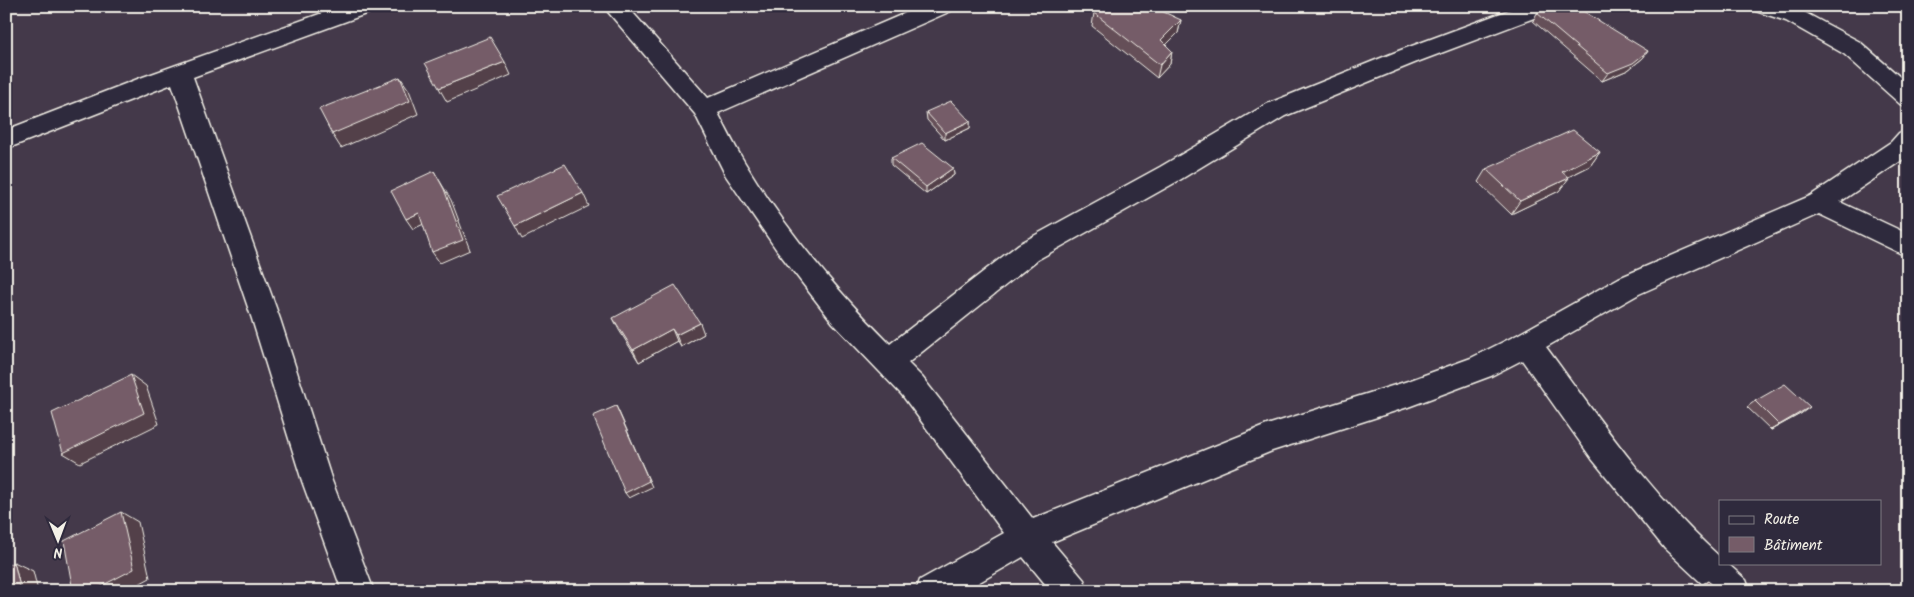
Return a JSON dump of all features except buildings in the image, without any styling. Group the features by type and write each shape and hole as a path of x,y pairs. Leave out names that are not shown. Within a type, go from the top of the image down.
{"street":[{"path":"6,140 180,73 366,6"},
{"path":"614,6 704,109 735,169 785,242 842,315 912,386 1072,591"},
{"path":"704,109 943,6"},
{"path":"888,362 1028,252 1169,174 1276,110 1409,56 1526,13 1538,6"},
{"path":"1764,6 1794,16 1852,48 1908,98"},
{"path":"180,73 266,318 317,481 358,591"},
{"path":"932,591 1028,537 1267,440 1408,394 1481,367 1527,344 1630,286 1819,203 1905,151"},
{"path":"1819,203 1908,246"},
{"path":"1527,344 1603,449 1676,538 1734,591"}]}
